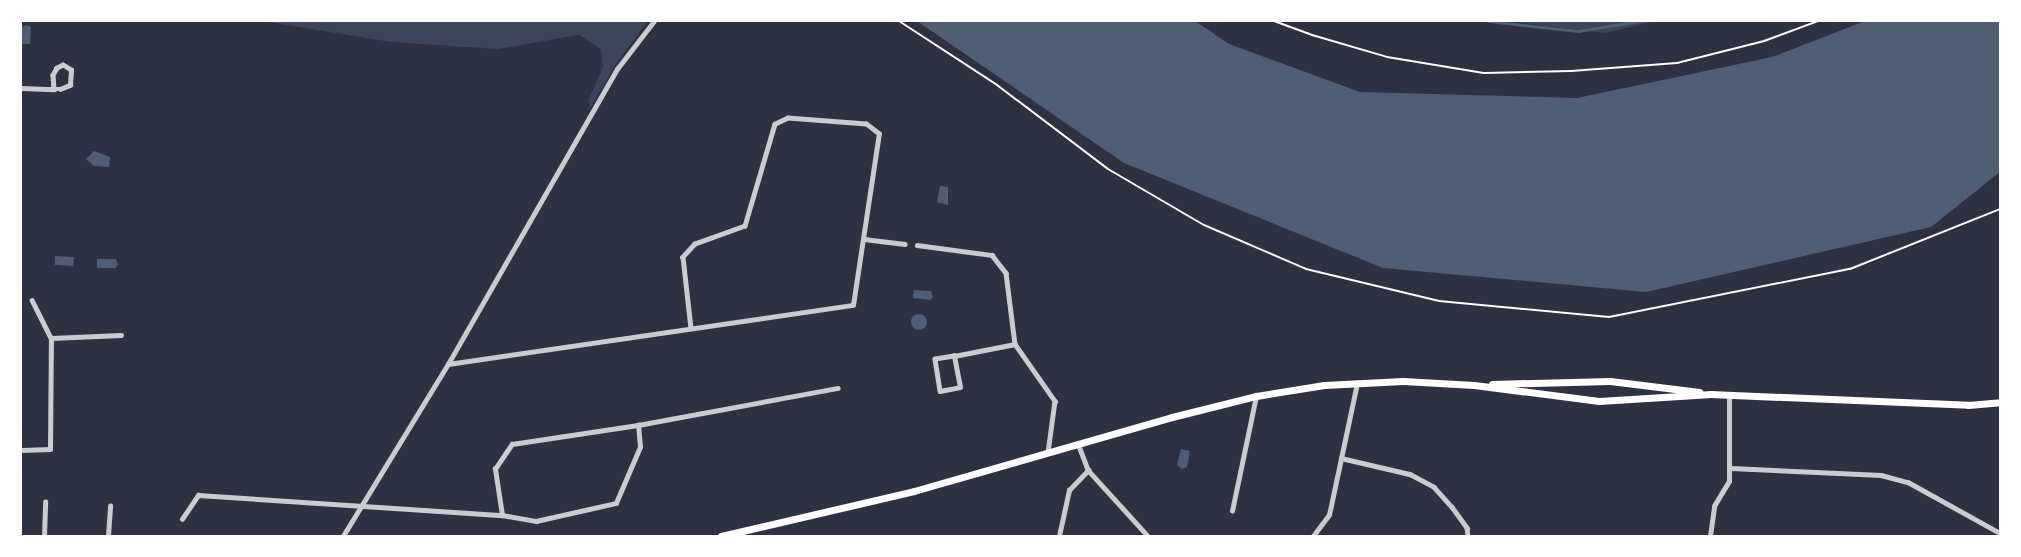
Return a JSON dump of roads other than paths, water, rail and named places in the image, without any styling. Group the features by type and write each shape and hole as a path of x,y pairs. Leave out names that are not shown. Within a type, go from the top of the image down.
{"main road":[{"path":"721,536 914,491 1079,446 1172,417 1256,396 1324,385 1403,381 1474,385 1582,400 1712,394"},
{"path":"1474,385 1610,381 1729,395 1968,405 2000,402"}],"street":[{"path":"343,536 448,364 617,69 654,21"},
{"path":"21,88 54,89 70,85 71,70 63,65 57,68 53,75 54,89"},
{"path":"448,364 853,305 879,134 866,124 788,118 775,124 745,226 695,244 683,257 691,328"},
{"path":"864,239 905,244"},
{"path":"917,245 992,255 1006,273 1015,344 1055,401 1048,453"},
{"path":"21,450 50,449 51,338 32,300"},
{"path":"51,338 121,335"},
{"path":"954,356 960,387 940,391 935,359 1015,344"},
{"path":"1313,536 1329,515 1358,383"},
{"path":"501,515 495,469 512,444 638,425 838,388"},
{"path":"1710,536 1714,506 1729,481 1731,468 1729,395"},
{"path":"1232,511 1256,396"},
{"path":"182,519 198,495 501,515 536,521 616,502 640,447 638,425"},
{"path":"1079,446 1088,470 1148,536"},
{"path":"1341,458 1410,474 1434,486 1467,528 1468,536"},
{"path":"1731,468 1881,475 1908,482 2000,533"},
{"path":"1059,536 1069,490 1088,470"},
{"path":"44,536 45,502"},
{"path":"108,536 110,506"}],"waterway":[{"path":"1488,21 1578,31 1639,21"}]}
